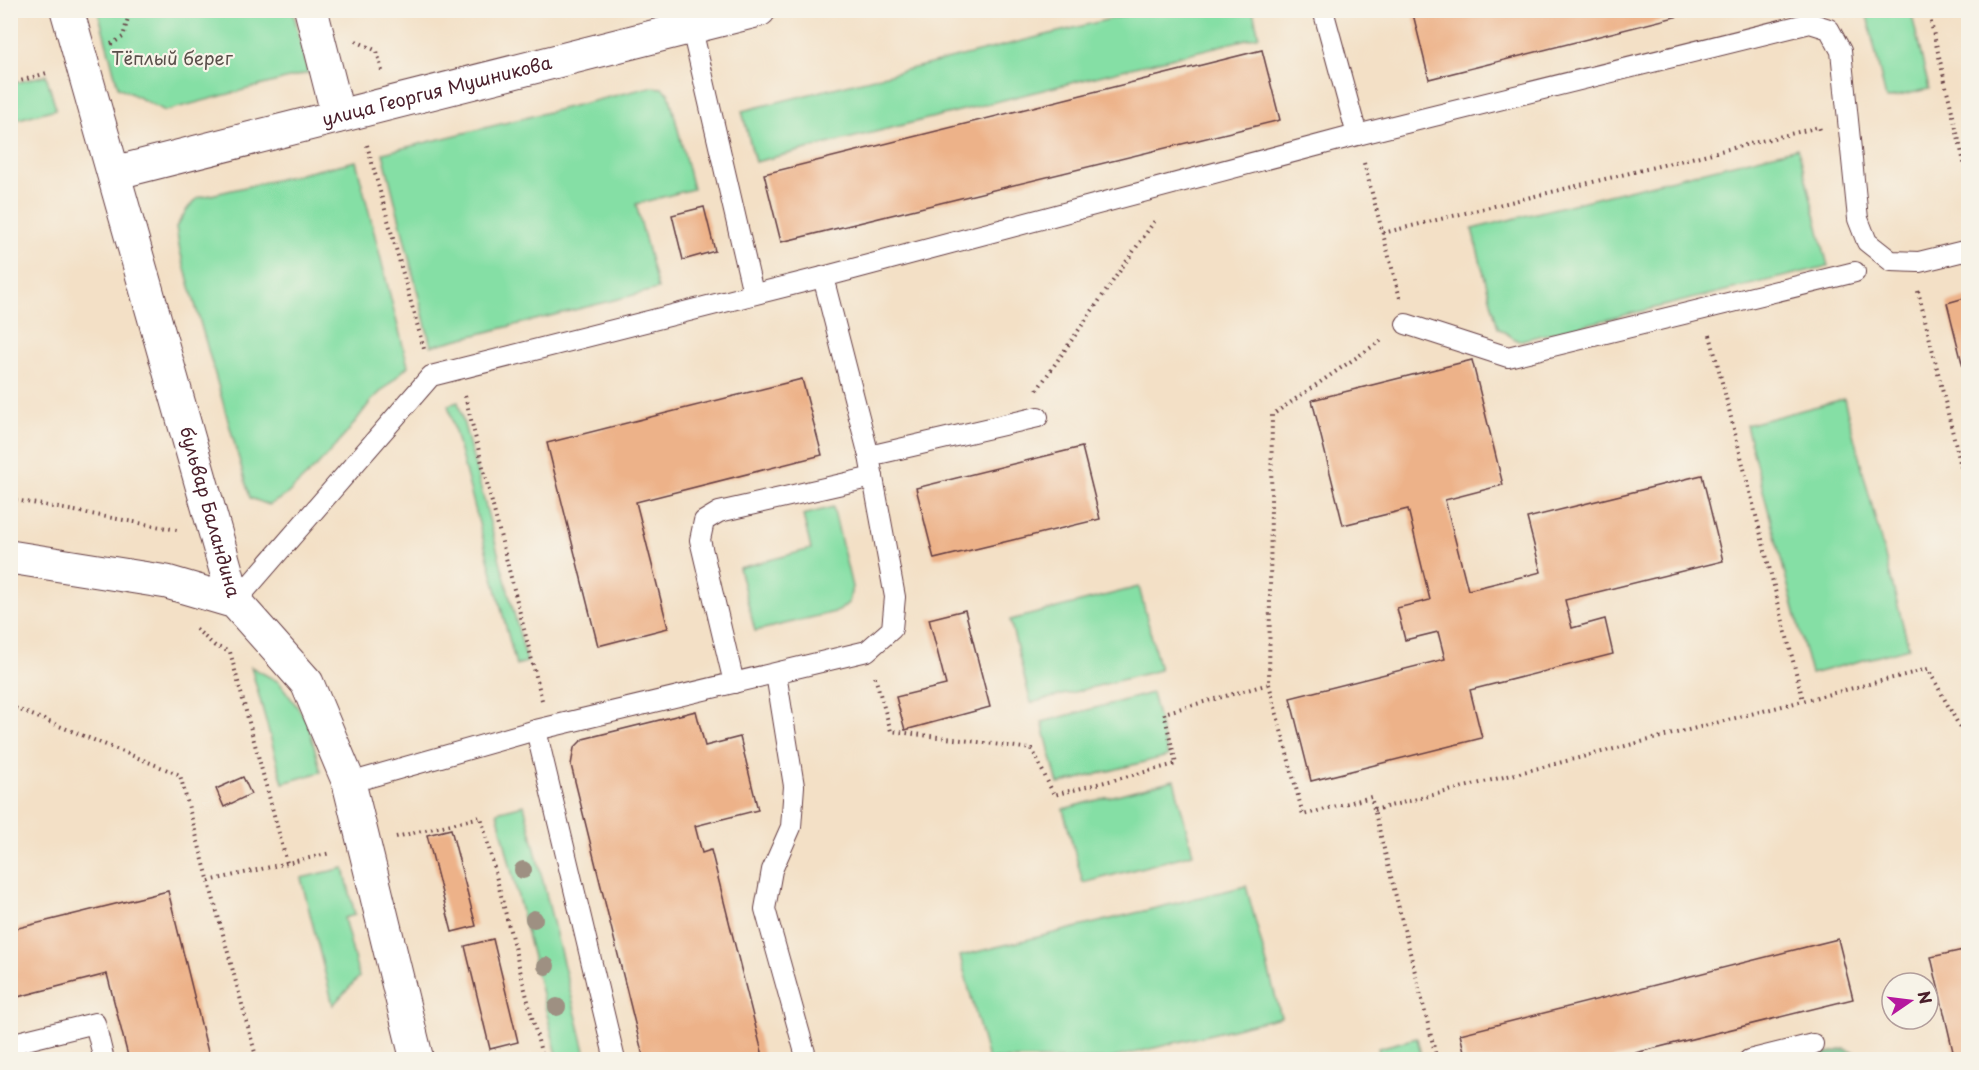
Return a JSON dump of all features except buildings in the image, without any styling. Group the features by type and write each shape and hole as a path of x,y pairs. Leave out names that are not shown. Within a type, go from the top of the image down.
{"street":[{"name":"бульвар Баландина","path":"67,10 235,602 307,683 349,783 416,1059"},
{"path":"311,10 338,116"},
{"name":"улица Георгия Мушникова","path":"114,173 692,29 759,10"},
{"path":"10,557 167,582 235,602"}],"lane":[{"path":"1323,10 1357,135"},
{"path":"235,602 431,376 822,277 1357,135 1810,23 1829,29 1841,51 1858,219 1867,242 1891,261 1919,262 1968,250"},
{"path":"692,29 753,293"},
{"path":"1406,324 1508,357 1855,272"},
{"path":"349,783 536,729 867,651 892,629 896,597 869,456 822,277"},
{"path":"869,456 1038,417"},
{"path":"734,683 700,540 704,521 719,512 873,477"},
{"path":"776,674 794,786 791,827 772,870 765,909 807,1059"},
{"path":"536,729 615,1059"},
{"path":"10,1044 95,1023 104,1059"},
{"path":"1749,1059 1813,1044"}],"path":[{"path":"1928,10 1968,179"},
{"path":"377,51 391,103 367,144 431,376"},
{"path":"51,71 54,83"},
{"path":"1383,233 1819,127 1822,138"},
{"path":"1357,135 1406,324 1272,415 1269,684 1303,815 1371,797 1437,1059"},
{"path":"1034,395 1156,219"},
{"path":"1915,281 1968,495"},
{"path":"1704,310 1803,700"},
{"path":"10,499 177,530 174,519"},
{"path":"194,627 215,646 230,652 286,863"},
{"path":"867,651 891,731 1032,749 1054,795 1176,764 1164,713 1269,684"},
{"path":"1374,810 1928,669 1962,731 1968,733"},
{"path":"10,706 180,775 257,1059"},
{"path":"209,881 481,817 543,1059"}],"green space":[{"path":"1146,10 1253,11 1259,36 755,162 742,111"},
{"name":"Тёплый берег","path":"98,11 293,11 308,73 165,111 118,87"},
{"path":"1866,11 1911,11 1929,89 1886,99"},
{"path":"46,75 56,109 11,121 11,84"},
{"path":"650,87 662,88 669,94 693,189 636,204 658,289 431,346 383,153"},
{"path":"1798,148 1828,266 1518,341 1498,328 1472,229"},
{"path":"356,161 408,366 371,401 319,464 285,496 269,505 250,498 180,251 176,227 188,208 198,198"},
{"path":"1844,399 1909,648 1811,674 1746,425"},
{"path":"458,402 527,662 516,665 448,405"},
{"path":"833,507 852,587 849,602 839,611 755,631 739,568 811,549 803,515"},
{"path":"1139,587 1160,670 1031,703 1010,620"},
{"path":"251,667 279,682 307,720 321,772 283,783"},
{"path":"1152,693 1168,756 1058,784 1042,722"},
{"path":"1174,780 1193,854 1083,883 1063,809"},
{"path":"524,805 587,1059 558,1059 497,812"},
{"path":"344,868 355,915 344,918 359,977 333,1005 301,878"},
{"path":"1246,886 1281,1017 1109,1059 988,1059 960,956"},
{"path":"1417,1038 1422,1059 1381,1059 1378,1048"},
{"path":"1845,1049 1869,1059 1803,1059"}]}
